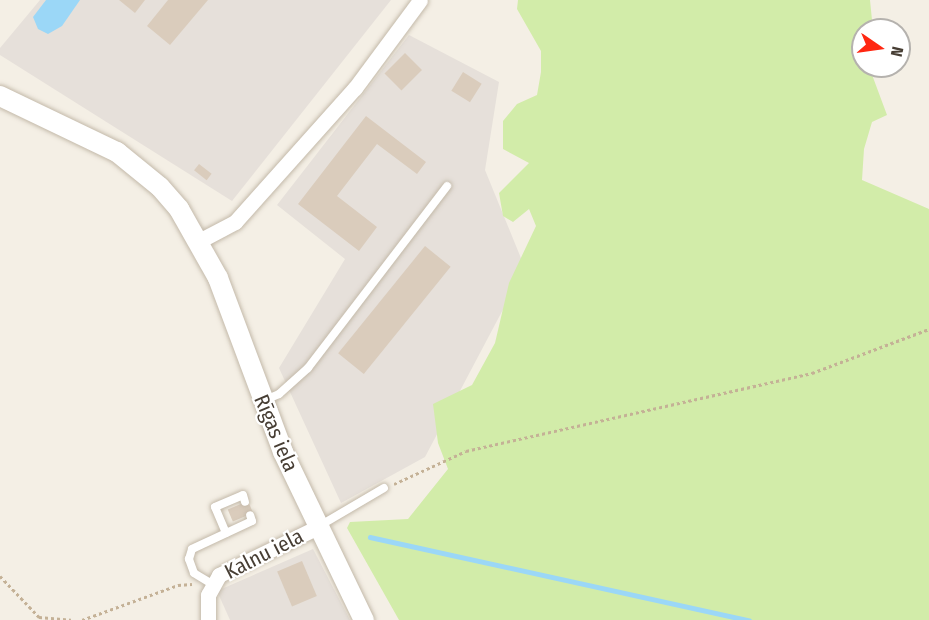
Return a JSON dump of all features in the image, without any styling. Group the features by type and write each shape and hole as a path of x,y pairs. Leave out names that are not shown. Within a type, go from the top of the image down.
{"street":[{"path":"199,241 235,222 355,88 420,0"},
{"name":"Rīgas iela","path":"0,96 81,132 139,167 172,201 199,241 218,278 262,401 318,527 364,620"},
{"name":"Kalnu iela","path":"208,620 212,584 219,575 244,560 318,527"}],"lane":[{"path":"262,401 279,394 308,368 447,186"},
{"path":"318,527 384,488"},
{"path":"226,534 215,507 243,495 245,502"},
{"path":"212,584 194,573 189,558 192,549 252,521 250,515"}],"path":[{"path":"384,488 432,465 514,438 812,374 929,329"},
{"path":"0,576 39,617 71,620"},
{"path":"82,620 178,585 212,584"}],"shaded area":[{"path":"40,0 391,0 232,201 0,55 0,48"},
{"path":"409,35 499,82 485,170 525,268 425,457 341,503 279,368 345,259 277,205"},
{"path":"313,549 350,620 230,620 217,591"}],"green space":[{"path":"518,0 870,0 872,18 851,18 851,78 873,78 887,115 872,122 864,149 862,180 929,209 929,620 399,620 347,528 350,522 408,519 448,469 438,443 433,404 472,385 495,343 509,283 536,226 529,209 513,222 503,216 499,193 529,163 503,149 503,121 517,104 537,95 541,72 541,51 517,9"}],"water":[{"path":"46,0 80,0 62,26 48,34 38,29 33,17"}],"building":[{"path":"119,0 145,0 135,13"},
{"path":"168,0 208,0 170,45 147,26"},
{"path":"405,53 422,70 401,90 384,74"},
{"path":"463,72 482,84 470,102 451,91"},
{"path":"366,116 426,162 417,174 377,144 337,196 377,227 359,251 298,204"},
{"path":"199,164 212,174 207,180 194,170"},
{"path":"425,246 451,267 364,374 338,353"},
{"path":"248,501 253,513 233,522 228,510"},
{"path":"302,561 317,596 292,607 277,572"}],"waterway":[{"path":"370,537 749,620"}]}
